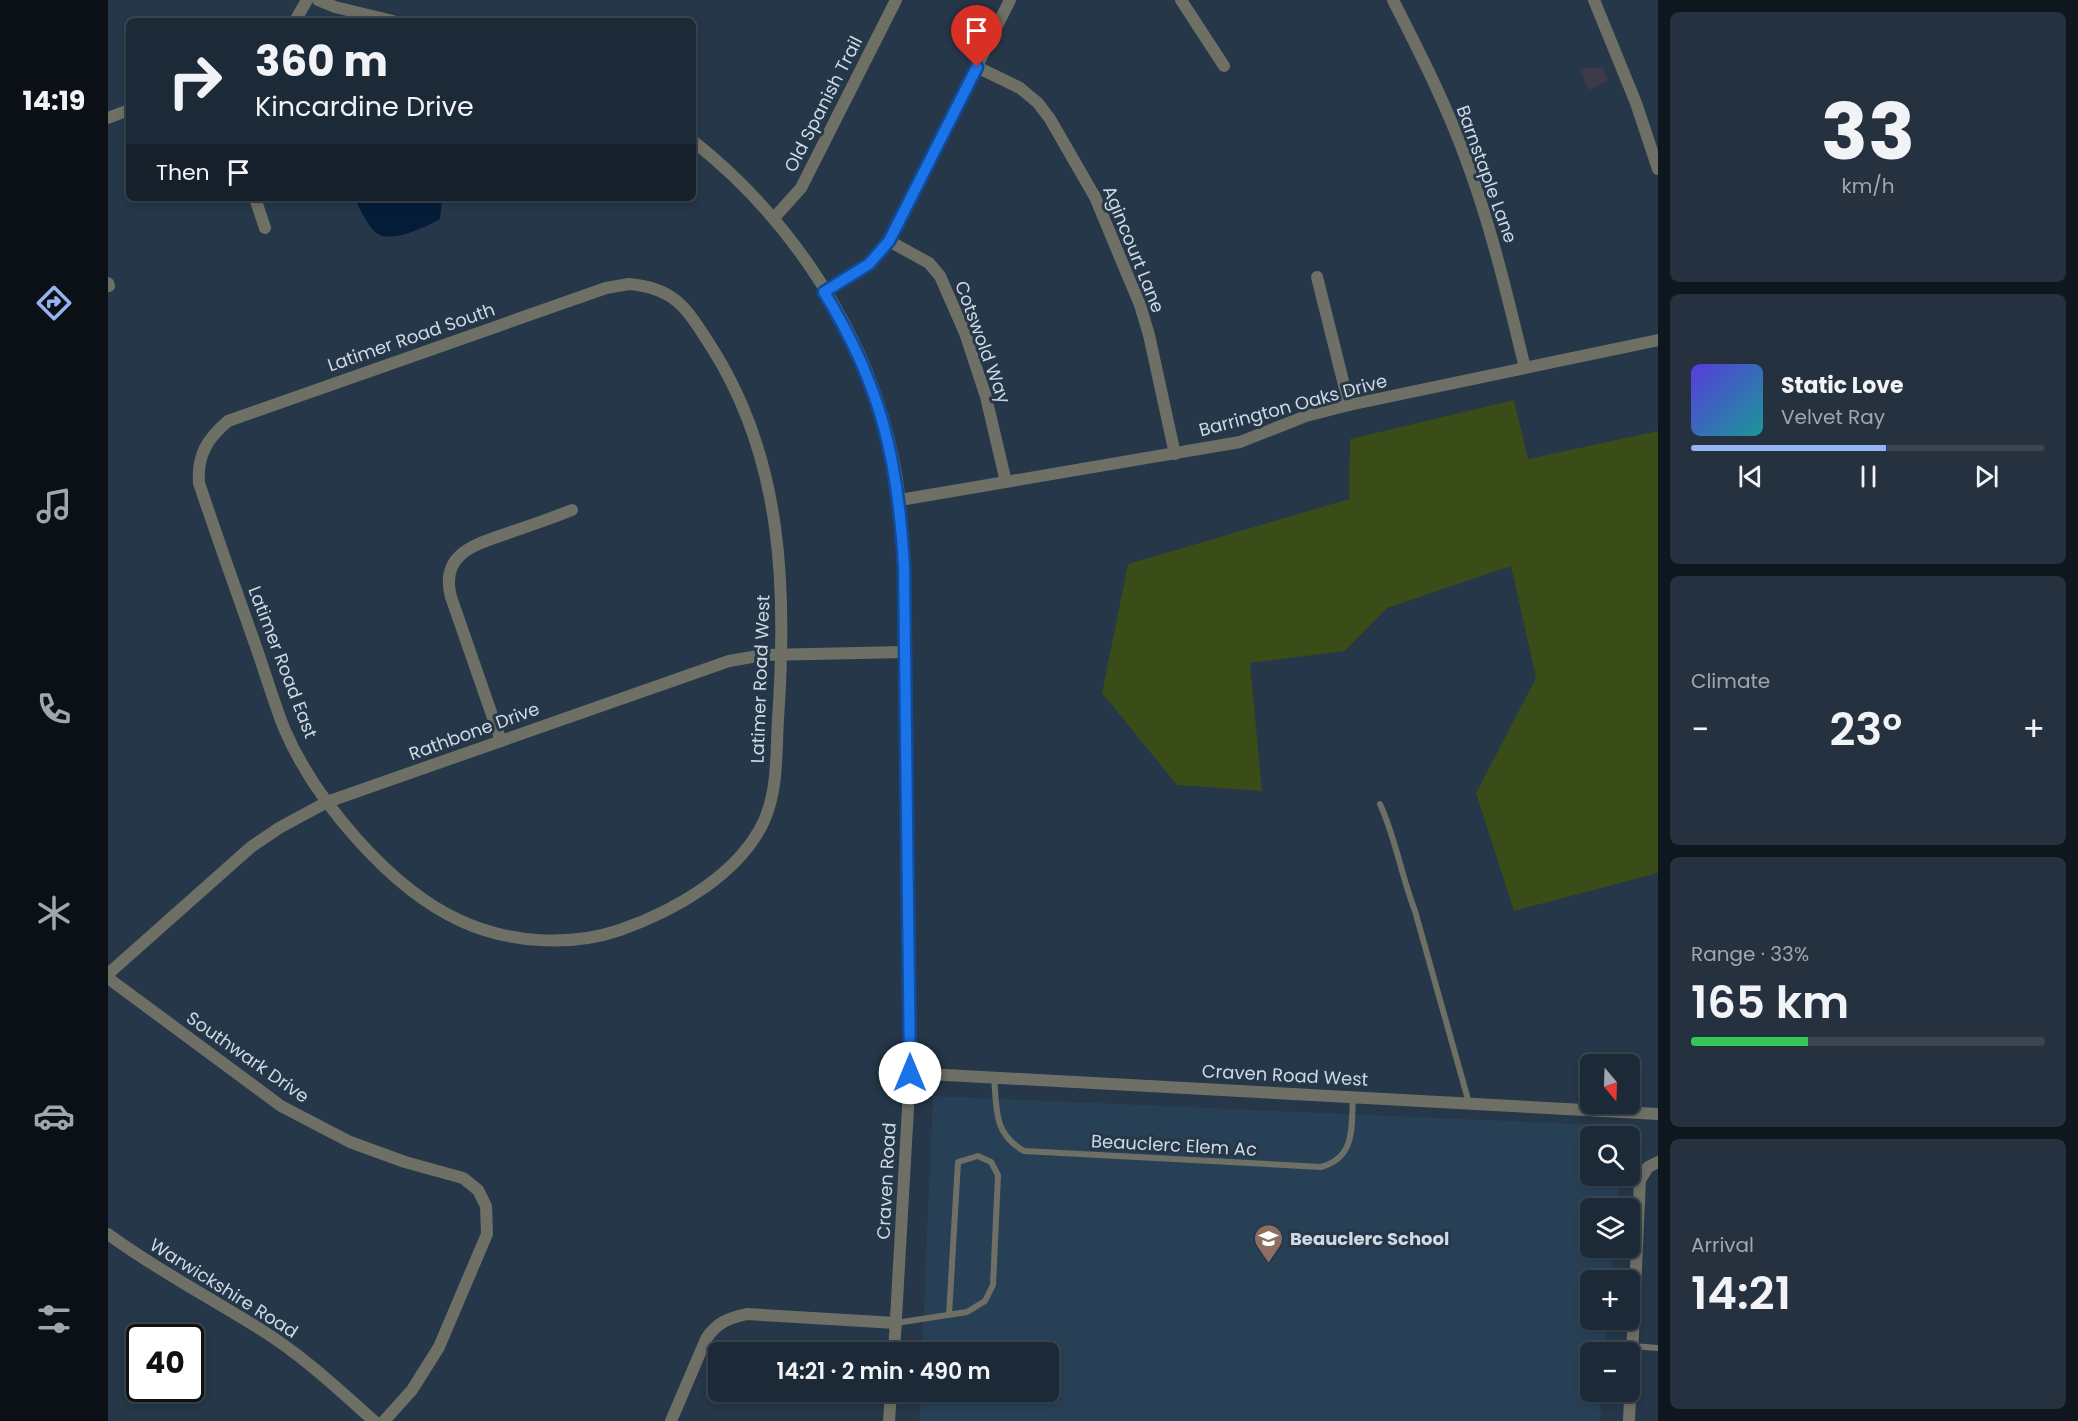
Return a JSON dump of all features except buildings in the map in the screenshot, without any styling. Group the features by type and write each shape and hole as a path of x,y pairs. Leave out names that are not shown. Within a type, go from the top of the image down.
{"street":[{"path":"297,18 307,0"},
{"path":"318,0 335,7 381,18"},
{"name":"Old Spanish Trail","path":"774,218 801,188 896,0"},
{"path":"824,292 869,264 889,241 1010,0"},
{"path":"1181,0 1224,66"},
{"name":"Barnstaple Lane","path":"1393,0 1429,69 1467,160 1497,255 1525,368"},
{"path":"1594,0 1636,103 1658,170"},
{"name":"Agincourt Lane","path":"977,67 1020,88 1038,103 1050,119 1095,197 1140,305 1149,335 1175,454"},
{"path":"108,118 126,111"},
{"name":"Craven Road","path":"696,143 720,163 774,218 846,328 873,389 889,442 900,500 905,652 910,1073 895,1342"},
{"path":"256,201 265,228"},
{"name":"Cotswold Way","path":"889,241 929,264 940,276 965,333 986,397 1006,482"},
{"path":"1317,277 1349,405"},
{"name":"Latimer Road South","path":"203,449 212,435 228,421 606,288 629,284 644,285"},
{"name":"Latimer Road West","path":"614,932 655,916 717,879 736,863 752,843 765,819 774,790 783,654 782,568 774,512 762,460 745,409 723,365 688,310 675,297 644,285"},
{"name":"Barrington Oaks Drive","path":"900,500 1240,442 1305,416 1349,405 1658,340"},
{"name":"Latimer Road East","path":"203,449 198,467 199,483 285,729 327,802 357,838 394,874 434,905 460,921 511,936 546,940 572,940 614,932"},
{"path":"501,741 451,597 448,577 459,557 475,545 572,510"},
{"name":"Rathbone Drive","path":"108,976 252,847 279,828 327,802 729,661 754,655 905,652"},
{"name":"Southwark Drive","path":"108,976 281,1106 350,1142 405,1162 463,1178 478,1190 486,1206 489,1220 487,1234 440,1347 412,1390 384,1421"},
{"name":"Craven Road West","path":"910,1073 1658,1114"},
{"path":"1631,1342 1640,1180 1648,1167 1658,1162"},
{"name":"Warwickshire Road","path":"108,1234 148,1263 261,1329 307,1362 375,1421"},
{"path":"671,1421 706,1339 713,1327 729,1318 747,1314 896,1323"},
{"path":"889,1421 890,1402"},
{"path":"1629,1421 1630,1402"}],"lane":[{"path":"1380,804 1396,842 1403,881 1415,911 1469,1102"},
{"name":"Beauclerc Elem Ac","path":"994,1077 1000,1129 1009,1143 1024,1151 1134,1158 1320,1167 1334,1164 1344,1155 1350,1138 1353,1096"},
{"path":"896,1323 949,1315 967,1312 985,1301 993,1285 998,1175 991,1162 978,1156 958,1162 949,1315"},
{"path":"1640,1347 1658,1348"}],"shaded area":[{"path":"1588,67 1603,68 1608,81 1589,90 1580,70"},
{"path":"356,201 442,201 440,219 407,234 388,237 380,235 374,231"},
{"name":"Beauclerc School","path":"933,1096 1623,1126 1580,1126 1580,1186 1618,1186 1618,1198 1580,1198 1580,1258 1613,1258 1612,1270 1580,1270 1580,1330 1607,1330 1606,1342 1580,1342 1580,1402 1601,1402 1600,1421 919,1421 920,1402 1059,1402 1059,1342 922,1342"}],"green space":[{"path":"1514,400 1528,459 1658,431 1658,873 1514,911 1476,793 1536,678 1511,566 1387,608 1345,651 1250,663 1262,791 1177,785 1102,693 1128,564 1349,499 1350,439"}],"place":[{"name":"Beauclerc School","path":"1269,1264"}],"route":[{"path":"910,1073 910,914 904,567 900,500 887,432 873,389 846,328 824,292 869,264 889,241 977,67"}]}
